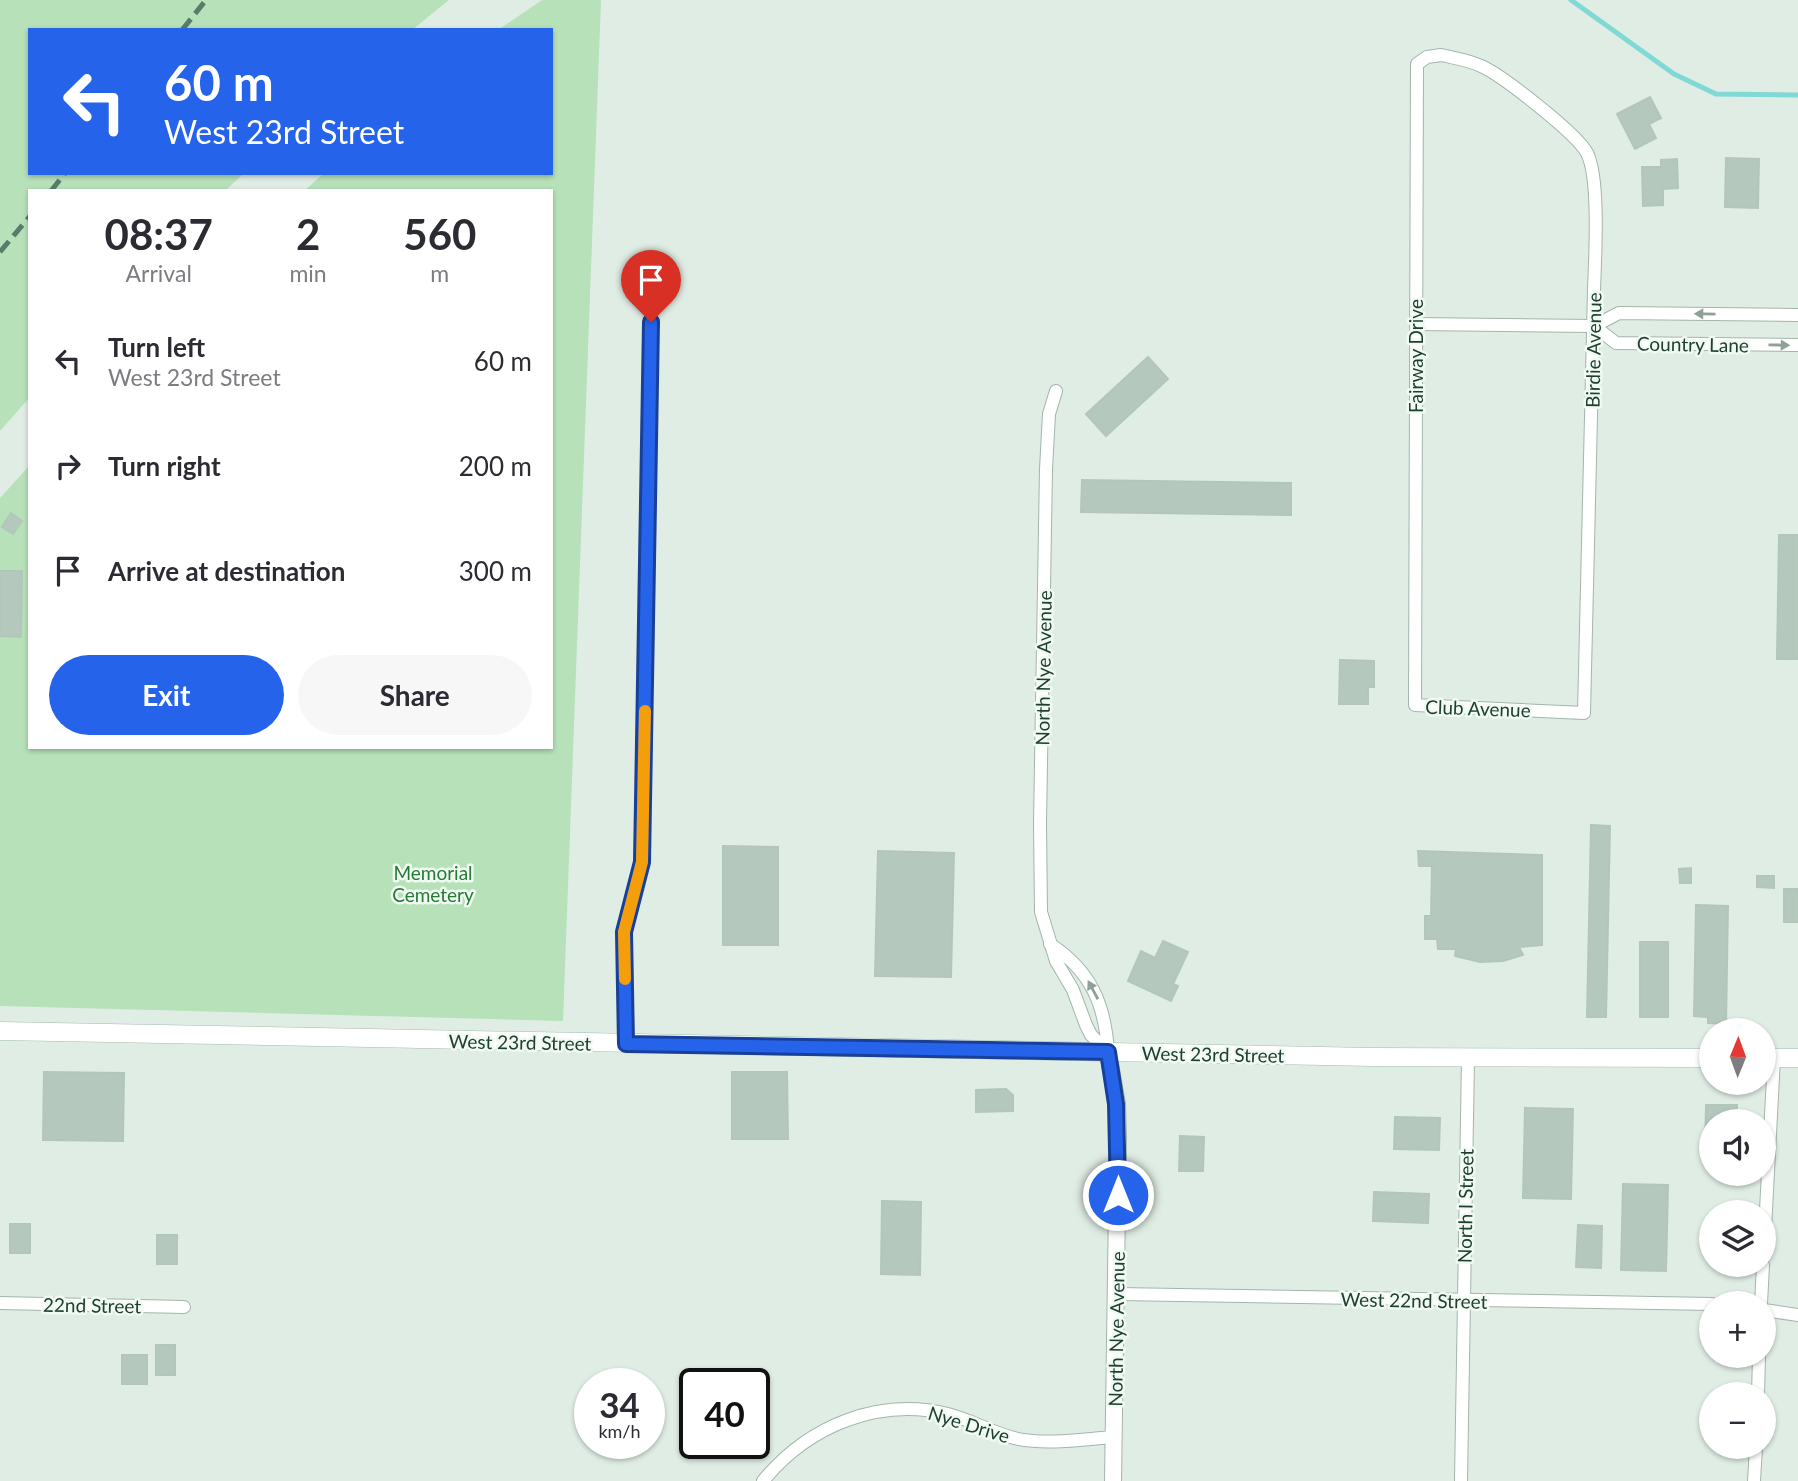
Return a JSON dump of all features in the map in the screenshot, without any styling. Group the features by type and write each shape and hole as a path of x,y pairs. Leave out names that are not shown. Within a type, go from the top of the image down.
{"main road":[{"name":"West 23rd Street","path":"0,1031 1468,1058 1699,1058"},
{"path":"1776,1058 1798,1058"}],"street":[{"name":"Birdie Avenue","path":"1422,61 1441,55 1481,65 1523,92 1587,153 1591,170 1595,204 1594,326 1584,713 1550,711"},
{"name":"Fairway Drive","path":"1415,654 1417,64 1422,61"},
{"name":"Country Lane","path":"1416,324 1594,326 1619,313 1798,316"},
{"path":"626,1044 624,932 642,862 651,322"},
{"name":"Country Lane","path":"1594,326 1616,342 1798,345"},
{"name":"North Nye Avenue","path":"1056,391 1049,414 1047,444 1040,824 1041,912 1056,961 1078,1000 1086,1025 1091,1035 1108,1052"},
{"name":"Club Avenue","path":"1415,654 1415,705 1550,711"},
{"name":"North Nye Avenue","path":"1050,944 1076,964 1092,986 1105,1016 1117,1114 1113,1481"},
{"name":"North I Street","path":"1461,1481 1468,1058"},
{"path":"1765,1200 1768,1096"},
{"name":"West 22nd Street","path":"1117,1294 1699,1304"},
{"name":"22nd Street","path":"0,1303 184,1307"},
{"path":"1776,1312 1798,1315"},
{"name":"Nye Drive","path":"763,1481 796,1449 821,1431 858,1415 891,1409 922,1409 949,1415 1018,1439 1053,1441 1114,1437"},
{"path":"1754,1481 1755,1459"}],"green space":[{"path":"0,0 449,0 414,28 28,28 28,175 242,175 227,189 28,189 28,399 0,431"},
{"name":"Memorial Cemetery","path":"542,0 601,0 563,1021 0,1006 0,498 28,467 28,749 553,749 553,189 306,189 322,175 553,175 553,28 501,28"}],"building":[{"path":"1650,97 1661,118 1649,124 1656,138 1635,149 1617,114"},
{"path":"1726,158 1759,159 1758,208 1725,207"},
{"path":"1677,159 1678,188 1663,189 1663,205 1643,206 1642,167 1661,167 1661,160"},
{"path":"1148,357 1168,379 1106,436 1086,414"},
{"path":"1082,480 1291,483 1291,515 1081,512"},
{"path":"11,513 22,521 13,534 2,527"},
{"path":"1779,535 1798,535 1798,659 1777,659"},
{"path":"0,571 22,571 21,637 0,636"},
{"path":"1340,660 1374,661 1374,687 1368,687 1368,704 1339,704"},
{"path":"1591,825 1610,826 1606,1017 1587,1017"},
{"path":"723,846 778,847 778,945 723,945"},
{"path":"878,851 954,853 951,977 875,976"},
{"path":"1418,851 1542,855 1542,945 1519,947 1523,955 1503,961 1480,962 1455,956 1456,949 1438,949 1437,939 1425,939 1425,916 1431,916 1432,866 1419,866"},
{"path":"1691,868 1691,883 1680,883 1679,869"},
{"path":"1757,876 1774,876 1774,888 1757,887"},
{"path":"1784,889 1798,889 1798,922 1784,922"},
{"path":"1696,905 1728,906 1726,1018 1694,1016"},
{"path":"1163,941 1188,952 1173,984 1178,986 1171,1001 1128,981 1141,951 1155,958"},
{"path":"1640,942 1668,942 1668,1017 1640,1017"},
{"path":"44,1072 124,1073 123,1141 43,1140"},
{"path":"732,1072 787,1072 788,1139 732,1139"},
{"path":"1006,1089 1013,1095 1013,1111 976,1112 976,1090"},
{"path":"1706,1105 1737,1105 1737,1109 1706,1109"},
{"path":"1525,1108 1573,1109 1571,1199 1523,1198"},
{"path":"1395,1117 1440,1118 1439,1150 1394,1149"},
{"path":"1180,1136 1204,1137 1203,1171 1179,1171"},
{"path":"1623,1184 1668,1185 1666,1271 1621,1270"},
{"path":"1374,1192 1429,1194 1428,1223 1373,1221"},
{"path":"882,1201 921,1202 920,1275 881,1274"},
{"path":"10,1224 30,1224 30,1253 10,1253"},
{"path":"1578,1225 1602,1226 1601,1268 1576,1267"},
{"path":"157,1235 177,1235 177,1264 157,1264"},
{"path":"156,1345 175,1345 175,1375 156,1375"},
{"path":"122,1355 147,1355 147,1384 122,1384"}],"waterway":[{"path":"1571,0 1674,74 1716,94 1798,95"}],"railway":[{"path":"184,28 206,0"},
{"path":"53,189 63,175"},
{"path":"0,252 28,218"}],"slow traffic":[{"path":"625,979 624,932 642,862 645,711"}],"route":[{"path":"651,322 642,862 624,932 626,1044 1108,1052 1116,1104 1118,1195"}]}
